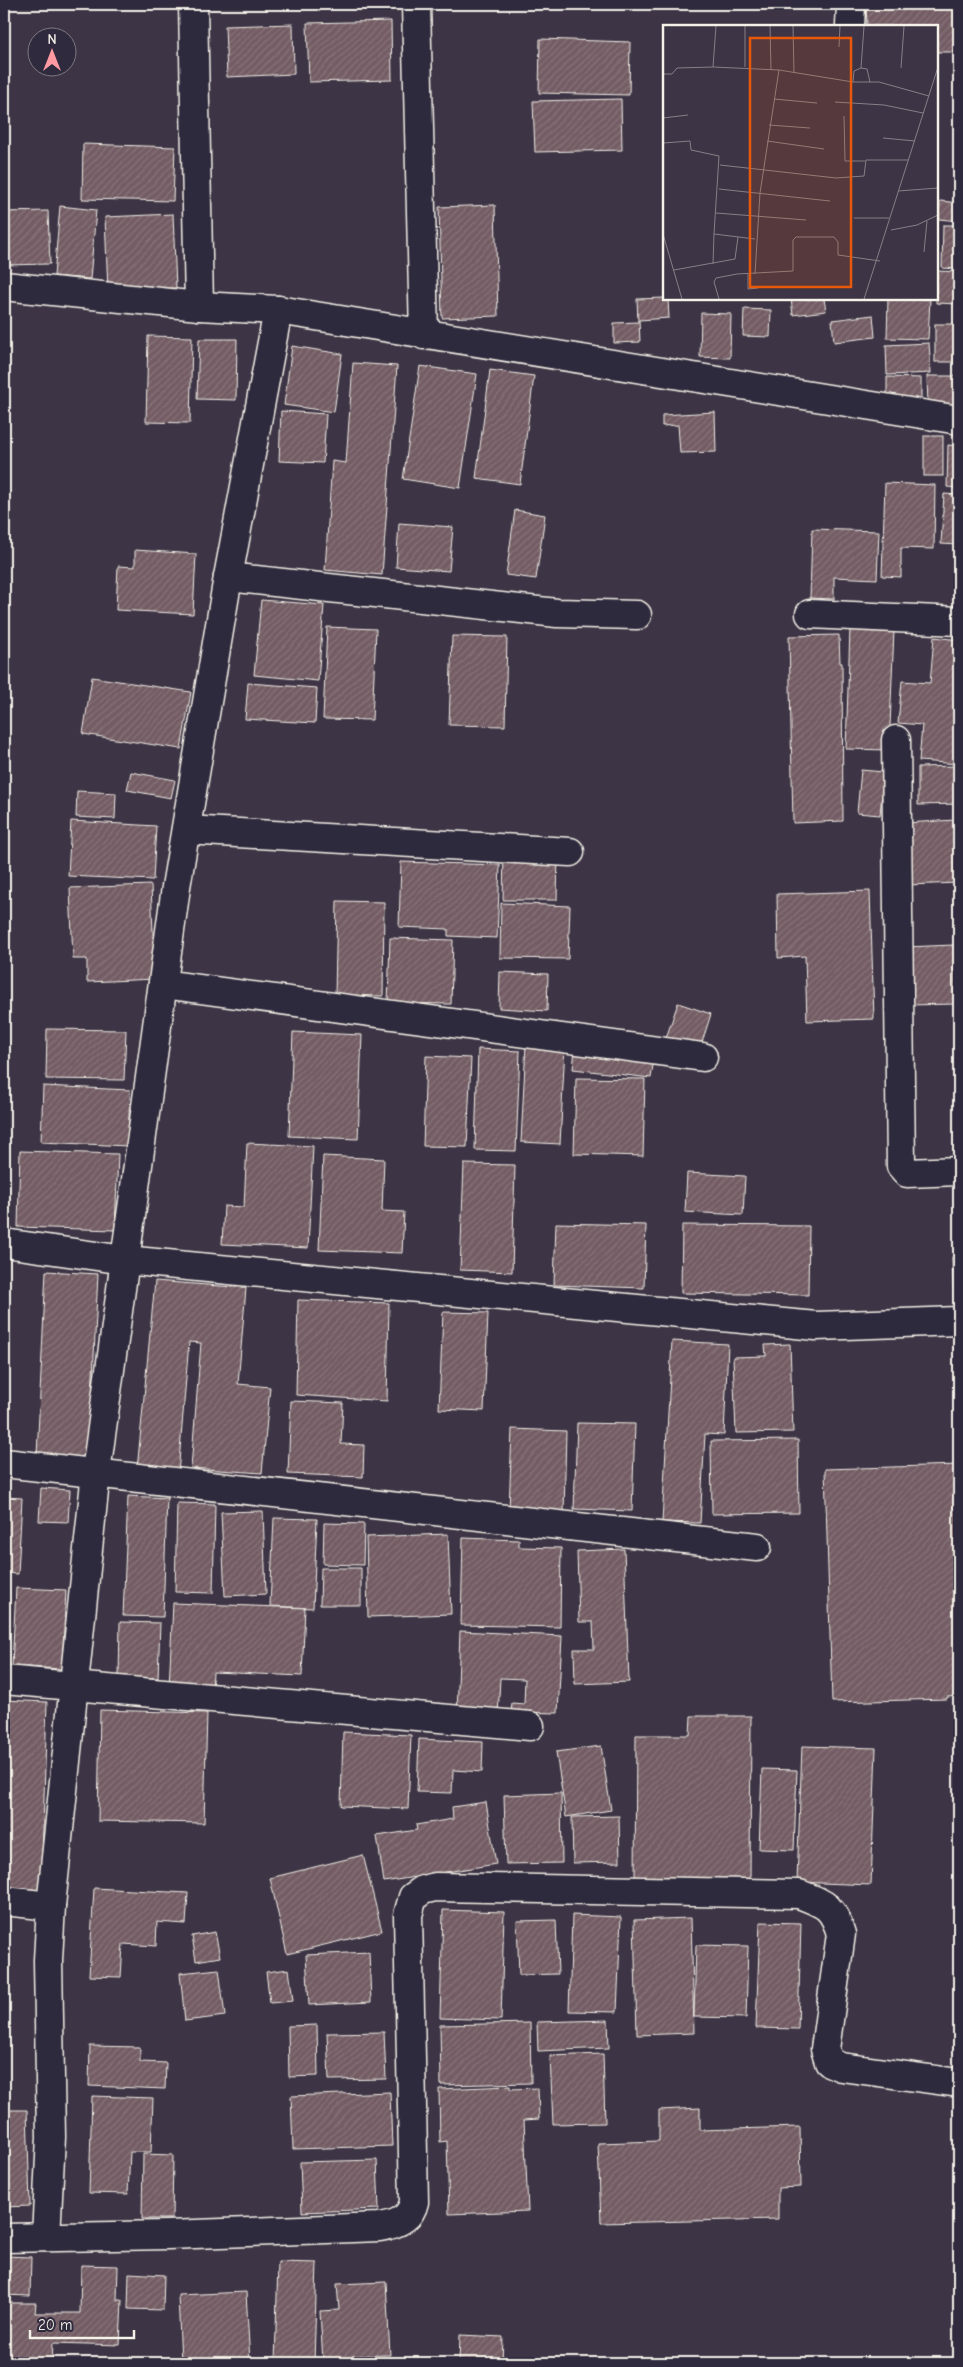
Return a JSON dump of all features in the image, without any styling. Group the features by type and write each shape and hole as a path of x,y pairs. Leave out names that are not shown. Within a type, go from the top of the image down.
{"street":[{"path":"193,4 199,306"},
{"path":"416,4 424,335"},
{"path":"850,25 851,4"},
{"path":"4,286 199,306 278,310 959,420"},
{"path":"46,2237 51,2137 48,1960 96,1472 186,830 228,577 278,310"},
{"path":"228,577 557,613 637,615"},
{"path":"810,614 959,621"},
{"path":"896,740 900,1166 907,1173 959,1171"},
{"path":"186,830 570,852"},
{"path":"163,984 703,1057"},
{"path":"4,1243 125,1260 816,1326 959,1321"},
{"path":"4,1463 757,1546"},
{"path":"4,1680 530,1726"},
{"path":"4,2238 168,2235 379,2227 400,2222 409,2215 414,2202 408,1915 413,1897 423,1890 435,1887 799,1894 825,1904 836,1918 841,1934 825,2049 829,2062 841,2067 959,2083"},
{"path":"4,1901 52,1906"}],"building":[{"path":"866,4 956,4 958,52 938,52 938,25 867,25"},
{"path":"391,21 392,80 309,82 307,23"},
{"path":"293,24 294,74 227,77 225,26"},
{"path":"540,39 630,42 629,95 539,93"},
{"path":"621,99 622,150 535,152 533,101"},
{"path":"83,144 175,147 173,201 82,199"},
{"path":"940,201 959,203 959,221 939,219"},
{"path":"495,205 498,316 442,318 439,207"},
{"path":"60,206 96,210 90,279 54,276"},
{"path":"48,211 50,264 4,265 4,212"},
{"path":"173,214 176,288 108,291 105,217"},
{"path":"943,225 959,225 959,269 942,268"},
{"path":"938,271 959,272 959,304 936,303 936,300 938,300"},
{"path":"663,298 663,300 668,300 669,318 639,320 640,342 614,343 614,323 638,322 637,299"},
{"path":"791,300 824,300 826,311 793,315"},
{"path":"888,300 930,300 928,339 887,338"},
{"path":"744,309 771,310 770,337 743,336"},
{"path":"701,313 731,314 730,358 700,357"},
{"path":"873,315 875,337 834,342 832,320"},
{"path":"935,324 959,324 959,362 935,362"},
{"path":"148,336 192,337 190,423 146,422"},
{"path":"199,339 237,339 236,400 197,399"},
{"path":"929,343 931,373 887,375 886,345"},
{"path":"292,346 342,354 334,412 284,405"},
{"path":"353,363 397,366 382,575 325,570 332,461 346,463"},
{"path":"420,366 477,374 460,488 403,479"},
{"path":"490,370 534,376 520,484 476,478"},
{"path":"927,376 959,376 959,405 928,406"},
{"path":"887,377 921,378 921,402 887,401"},
{"path":"281,411 326,414 323,463 279,461"},
{"path":"715,412 716,452 680,453 678,425 662,426 662,415"},
{"path":"924,436 943,436 943,476 924,476"},
{"path":"948,445 959,446 959,488 947,487"},
{"path":"885,483 935,485 934,549 901,548 901,577 882,576"},
{"path":"944,494 959,495 959,545 941,544"},
{"path":"515,510 545,515 536,579 506,575"},
{"path":"399,523 453,527 449,571 396,567"},
{"path":"812,529 879,531 877,579 834,577 834,599 810,598"},
{"path":"135,550 196,554 193,614 116,610 118,566 135,567"},
{"path":"261,600 324,605 318,681 254,675"},
{"path":"327,627 376,629 372,720 323,719"},
{"path":"850,628 894,630 889,750 846,749"},
{"path":"839,635 840,663 842,663 843,821 793,823 789,636"},
{"path":"452,636 507,637 505,726 449,725"},
{"path":"934,637 959,640 959,764 919,761 922,725 898,723 902,681 930,683"},
{"path":"92,677 191,692 181,749 83,734"},
{"path":"248,683 317,688 315,723 245,719"},
{"path":"959,766 959,804 918,805 918,767"},
{"path":"861,770 884,772 880,815 857,813"},
{"path":"131,772 175,780 171,798 127,790"},
{"path":"77,791 116,793 115,819 76,817"},
{"path":"955,820 958,883 908,885 906,823"},
{"path":"71,821 156,826 153,880 68,876"},
{"path":"504,852 558,853 557,900 503,900"},
{"path":"401,862 500,865 497,938 448,936 448,929 399,927"},
{"path":"151,885 155,979 87,982 87,959 73,959 70,888"},
{"path":"870,891 874,1019 807,1021 805,956 778,958 777,894"},
{"path":"337,901 384,902 383,996 335,995"},
{"path":"501,903 570,906 568,959 500,958"},
{"path":"390,938 453,940 451,1004 388,1003"},
{"path":"954,945 956,1004 907,1005 905,947"},
{"path":"500,972 548,974 547,1011 499,1008"},
{"path":"678,1003 711,1014 698,1055 664,1044"},
{"path":"47,1029 126,1030 124,1080 46,1079"},
{"path":"293,1032 362,1035 358,1139 289,1136"},
{"path":"526,1044 565,1046 560,1144 521,1142"},
{"path":"478,1049 520,1051 516,1151 475,1150"},
{"path":"575,1049 654,1059 651,1078 573,1069"},
{"path":"426,1056 471,1058 467,1147 423,1146"},
{"path":"576,1078 645,1079 643,1156 574,1154"},
{"path":"43,1086 130,1090 128,1146 41,1142"},
{"path":"247,1143 313,1146 308,1248 222,1244 224,1206 244,1207"},
{"path":"20,1151 118,1154 115,1230 18,1227"},
{"path":"323,1156 384,1159 382,1211 404,1212 402,1253 319,1250"},
{"path":"464,1164 515,1165 512,1272 460,1270"},
{"path":"687,1173 745,1176 743,1215 685,1212"},
{"path":"556,1223 646,1225 644,1288 554,1285"},
{"path":"682,1225 809,1226 808,1295 681,1293"},
{"path":"952,1257 959,1257 959,1302 954,1302"},
{"path":"46,1271 98,1274 89,1458 37,1455"},
{"path":"155,1281 246,1288 238,1384 270,1387 262,1473 191,1468 201,1343 189,1342 178,1474 137,1470"},
{"path":"298,1300 389,1303 387,1401 296,1395"},
{"path":"443,1312 488,1313 484,1411 439,1409"},
{"path":"672,1341 728,1344 724,1435 705,1434 700,1523 662,1522"},
{"path":"790,1344 793,1432 736,1433 733,1357 766,1356 765,1345"},
{"path":"291,1401 343,1403 341,1444 364,1445 363,1477 288,1474"},
{"path":"577,1423 635,1424 632,1511 574,1509"},
{"path":"512,1429 566,1431 564,1513 509,1511"},
{"path":"798,1440 799,1513 712,1514 711,1441"},
{"path":"959,1465 959,1696 947,1697 947,1699 832,1702 825,1469"},
{"path":"41,1488 70,1490 68,1522 39,1521"},
{"path":"128,1496 167,1498 163,1617 123,1616"},
{"path":"4,1497 22,1498 18,1574 4,1573"},
{"path":"177,1503 215,1504 213,1593 175,1592"},
{"path":"263,1511 266,1594 225,1596 221,1512"},
{"path":"274,1518 317,1519 313,1608 270,1606"},
{"path":"324,1523 364,1524 363,1565 323,1564"},
{"path":"448,1534 451,1614 368,1617 366,1537"},
{"path":"463,1538 519,1540 519,1547 561,1548 560,1627 461,1625"},
{"path":"624,1549 629,1682 575,1684 574,1649 594,1649 593,1622 579,1622 577,1551"},
{"path":"321,1568 361,1568 361,1605 320,1605"},
{"path":"16,1588 66,1590 62,1669 12,1666"},
{"path":"173,1603 305,1608 302,1676 213,1672 212,1690 169,1688"},
{"path":"120,1622 160,1623 158,1678 119,1677"},
{"path":"460,1631 562,1636 558,1713 511,1712 512,1703 524,1704 525,1679 500,1678 498,1716 457,1714"},
{"path":"4,1700 47,1702 41,1893 4,1891"},
{"path":"100,1710 207,1713 204,1823 98,1821"},
{"path":"691,1716 751,1716 750,1881 635,1880 636,1735 690,1735"},
{"path":"343,1732 411,1735 408,1809 341,1806"},
{"path":"419,1739 483,1742 482,1772 453,1770 452,1793 417,1792"},
{"path":"601,1746 611,1810 566,1817 556,1752"},
{"path":"802,1746 876,1748 871,1885 797,1882"},
{"path":"762,1769 797,1770 794,1850 759,1849"},
{"path":"561,1793 562,1863 506,1864 504,1795"},
{"path":"486,1802 496,1864 384,1882 377,1836 417,1830 416,1825 453,1819 452,1807"},
{"path":"619,1816 620,1862 573,1863 572,1817"},
{"path":"363,1855 382,1931 287,1954 270,1878"},
{"path":"94,1888 188,1893 186,1924 157,1922 156,1946 123,1944 121,1977 89,1976"},
{"path":"443,1910 504,1912 501,2020 440,2018"},
{"path":"572,1915 621,1917 617,2012 569,2011"},
{"path":"691,1918 694,2033 637,2035 634,1920"},
{"path":"556,1920 558,1974 519,1975 517,1921"},
{"path":"760,1922 801,1923 798,2029 756,2028"},
{"path":"215,1932 220,1957 196,1961 192,1936"},
{"path":"696,1945 748,1946 746,2018 694,2017"},
{"path":"369,1952 371,2002 309,2005 306,1955"},
{"path":"219,1969 225,2016 185,2021 180,1973"},
{"path":"289,1969 293,2001 270,2003 266,1972"},
{"path":"608,2020 609,2048 538,2051 537,2022"},
{"path":"530,2023 531,2083 441,2085 440,2025"},
{"path":"317,2025 318,2076 289,2077 288,2026"},
{"path":"384,2032 386,2079 329,2080 327,2033"},
{"path":"90,2046 140,2047 140,2062 166,2063 165,2089 89,2086"},
{"path":"603,2054 605,2123 553,2124 550,2056"},
{"path":"510,2086 510,2089 538,2088 539,2119 524,2120 528,2211 449,2214 447,2141 440,2142 439,2089"},
{"path":"390,2092 392,2146 293,2149 291,2096"},
{"path":"92,2096 153,2098 151,2152 130,2152 128,2194 89,2193"},
{"path":"700,2108 700,2130 800,2127 801,2187 778,2188 778,2219 601,2223 598,2143 659,2141 659,2110"},
{"path":"4,2110 27,2110 30,2206 4,2207"},
{"path":"143,2154 173,2155 172,2219 142,2219"},
{"path":"377,2160 379,2209 302,2212 300,2162"},
{"path":"4,2256 31,2257 30,2296 4,2295"},
{"path":"278,2262 317,2263 314,2363 275,2363"},
{"path":"81,2265 118,2266 117,2300 122,2300 120,2345 53,2343 52,2363 4,2363 4,2303 36,2303 35,2313 80,2313"},
{"path":"129,2273 164,2275 163,2310 128,2309"},
{"path":"386,2282 390,2355 352,2356 352,2363 323,2363 320,2311 339,2310 337,2284"},
{"path":"246,2292 250,2363 181,2363 178,2295"},
{"path":"460,2335 503,2337 502,2363 459,2363"}]}
